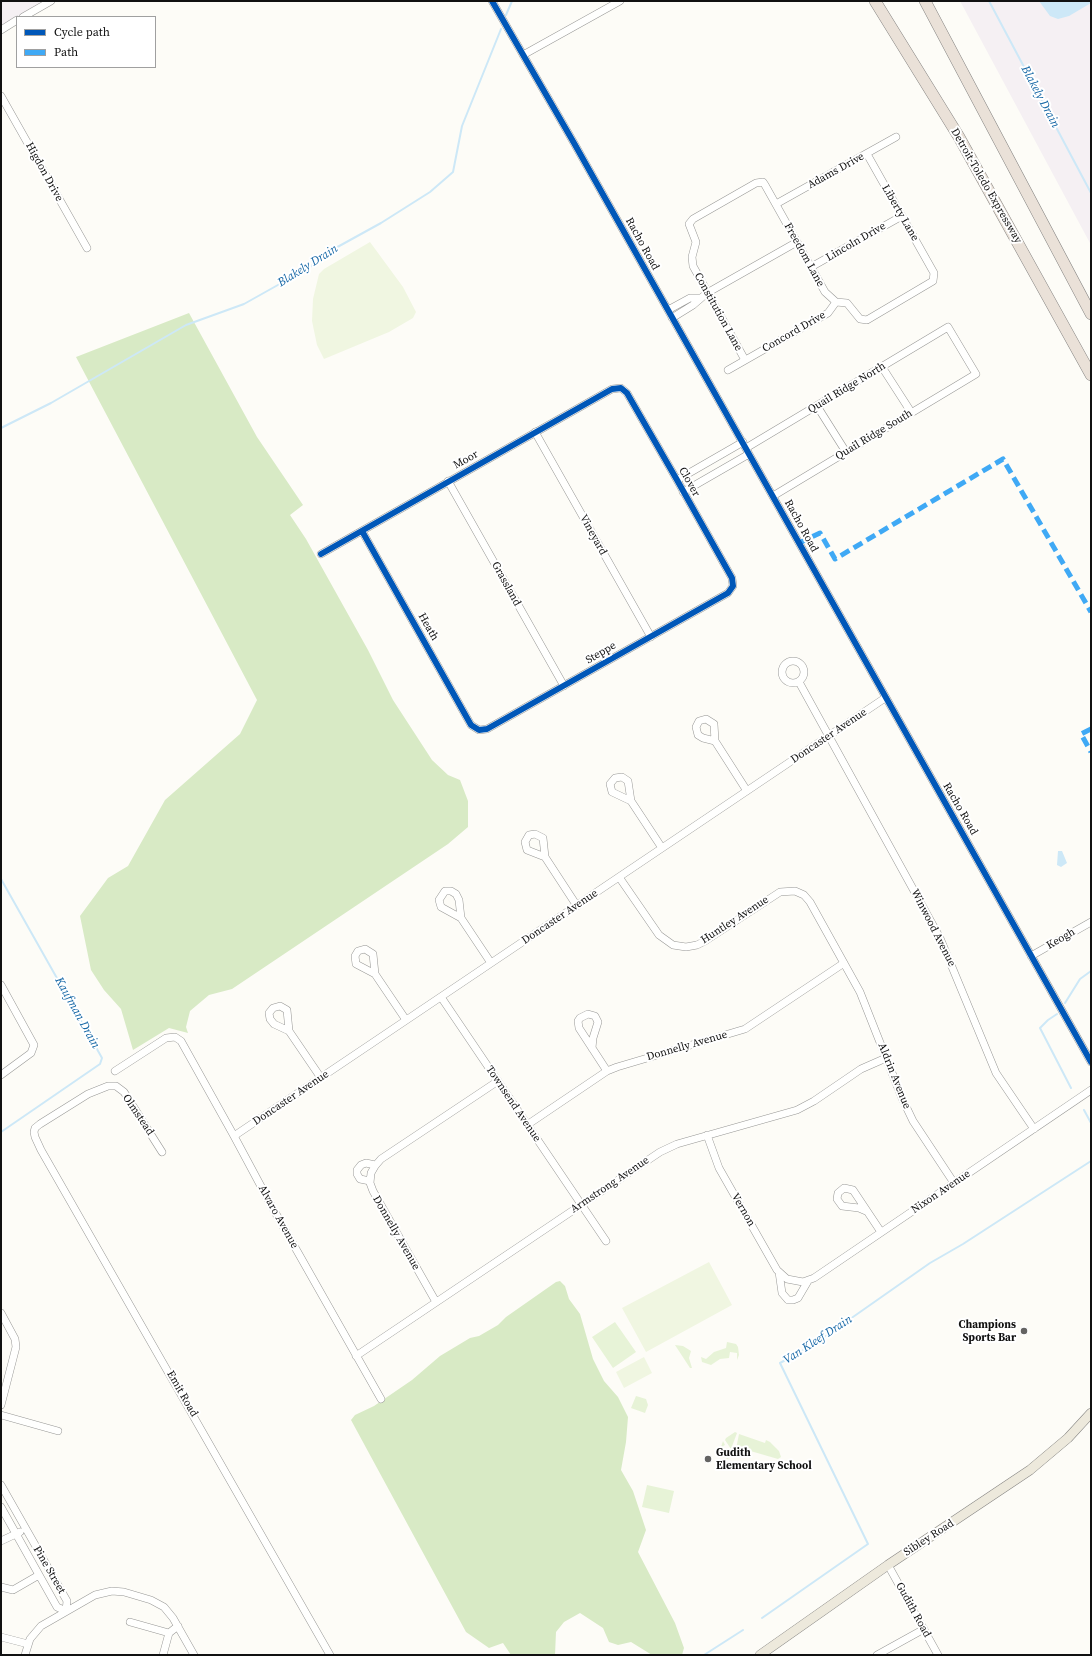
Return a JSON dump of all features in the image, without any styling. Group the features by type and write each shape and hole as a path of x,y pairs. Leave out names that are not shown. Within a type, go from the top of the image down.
{"highway":[{"name":"Detroit-Toledo Expressway","path":"875,1 959,137 1091,375"},
{"path":"925,1 1091,314"}],"main road":[{"name":"Sibley Road","path":"760,1655 1030,1470 1068,1438 1091,1413"}],"street":[{"path":"25,16 51,1"},
{"name":"Racho Road","path":"492,1 746,448 1031,956 1088,1051 1091,1062"},
{"path":"523,55 615,2"},
{"path":"1,30 16,21"},
{"name":"Higdon Drive","path":"1,96 87,248"},
{"name":"Adams Drive","path":"776,204 896,137"},
{"name":"Liberty Lane","path":"867,154 934,273 935,278 930,284 867,320"},
{"name":"Freedom Lane","path":"693,219 751,186 763,182 825,292 836,302 847,303 860,319 867,320"},
{"name":"Lincoln Drive","path":"811,267 902,216"},
{"name":"Constitution Lane","path":"693,219 689,224 696,242 692,261 707,293 745,360"},
{"path":"672,318 693,305 707,293 797,242"},
{"path":"668,310 690,298 700,298"},
{"name":"Concord Drive","path":"728,370 828,313 836,302"},
{"name":"Quail Ridge North","path":"746,448 948,327 976,374"},
{"path":"882,367 911,412"},
{"name":"Quail Ridge South","path":"773,496 976,374"},
{"name":"Moor","path":"321,554 612,389 621,388"},
{"name":"Clover","path":"621,388 627,393 732,578 732,589"},
{"path":"817,406 846,452"},
{"name":"Vineyard","path":"535,432 651,637"},
{"path":"676,480 746,448"},
{"path":"683,492 746,448"},
{"name":"Grassland","path":"448,481 564,686"},
{"name":"Heath","path":"362,531 472,725 479,730"},
{"name":"Steppe","path":"479,730 487,729 728,593 732,589"},
{"name":"Winwood Avenue","path":"799,682 940,938 996,1073 1034,1129"},
{"name":"Doncaster Avenue","path":"234,1136 886,698"},
{"path":"715,741 747,791"},
{"path":"631,801 662,848"},
{"path":"545,857 577,906"},
{"name":"Huntley Avenue","path":"619,877 659,935 673,945 686,947 697,945 705,941 774,894 783,891 798,892 804,895 810,902 844,963"},
{"path":"460,918 491,963"},
{"name":"Keogh","path":"1031,956 1091,922"},
{"name":"Aldrin Avenue","path":"844,963 869,1012 886,1058 913,1121 954,1183"},
{"name":"Donnelly Avenue","path":"527,1125 607,1071 625,1064 745,1029 844,963"},
{"path":"375,974 406,1020"},
{"path":"1,985 30,1035 34,1048 31,1053 1,1075"},
{"name":"Townsend Avenue","path":"441,997 606,1241"},
{"path":"289,1031 321,1078"},
{"name":"Alvaro Avenue","path":"115,1071 166,1038 175,1037 180,1041 381,1399"},
{"path":"592,1048 607,1071"},
{"name":"Armstrong Avenue","path":"356,1356 660,1152 677,1144 797,1110 814,1101 861,1069 886,1058"},
{"name":"Donnelly Avenue","path":"436,1302 373,1192 370,1181 376,1165 381,1159 498,1081"},
{"name":"Emit Road","path":"108,1086 88,1094 40,1124 35,1128 34,1137 330,1655"},
{"name":"Olmstead","path":"108,1086 116,1086 124,1092 162,1152"},
{"name":"Nixon Avenue","path":"808,1281 1091,1090"},
{"name":"Vernon","path":"707,1135 719,1168 779,1272 787,1279 799,1282 808,1281"},
{"path":"370,1181 360,1179 357,1170 363,1163 376,1165"},
{"path":"866,1211 882,1232"},
{"path":"779,1272 782,1294 788,1300 798,1298 808,1281"},
{"path":"1,1313 15,1339 16,1347 1,1405"},
{"path":"1,1415 58,1431"},
{"name":"Pine Street","path":"1,1485 67,1601 66,1611 57,1607 1,1507"},
{"path":"1,1541 26,1529"},
{"path":"33,1564 43,1559"},
{"name":"Gudith Road","path":"888,1566 938,1655"},
{"path":"1,1587 13,1590 39,1575"},
{"path":"25,1655 28,1644 35,1632 41,1626 95,1595 104,1592 118,1591 157,1603 169,1612 194,1655"},
{"path":"130,1622 169,1633"},
{"path":"163,1655 169,1633 178,1626"},
{"path":"877,1655 924,1629"},
{"path":"1,1637 28,1644"}],"shaded area":[{"path":"1,1 44,1 16,16 1,26"},
{"path":"960,1 1091,1 1091,245"}],"green space":[{"path":"370,242 403,287 416,312 413,318 389,332 324,359 317,345 312,321 313,299 319,274 324,269"},
{"path":"189,313 257,437 303,505 290,515 306,539 368,650 393,700 432,760 448,775 460,780 468,801 468,827 448,844 232,989 209,995 190,1011 186,1027 188,1033 169,1028 133,1050 121,1009 104,990 91,970 80,916 108,878 128,866 165,800 240,734 257,700 76,357"},
{"path":"709,1262 732,1305 646,1352 622,1308"},
{"path":"560,1281 565,1286 569,1299 580,1314 593,1359 604,1381 618,1397 628,1417 626,1442 621,1470 633,1491 646,1530 638,1552 675,1623 684,1648 682,1655 652,1655 631,1642 618,1645 609,1642 603,1628 580,1613 564,1622 556,1632 555,1655 511,1655 503,1643 489,1648 466,1632 351,1420 355,1415 374,1406 412,1380 440,1356 470,1338 479,1336 498,1325 506,1317 556,1282"},
{"path":"615,1322 636,1352 613,1368 592,1337"},
{"path":"727,1342 736,1344 738,1347 739,1355 737,1360 737,1353 730,1352 729,1358 720,1359 711,1365 702,1362 701,1357 706,1359 714,1352 726,1348"},
{"path":"675,1345 683,1346 691,1351 689,1358 692,1368 690,1368"},
{"path":"644,1357 652,1373 624,1388 616,1372"},
{"path":"636,1396 646,1399 648,1405 645,1413 631,1408"},
{"path":"735,1432 737,1433 731,1449 725,1440"},
{"path":"739,1434 765,1443 766,1440 770,1442 779,1451 781,1457 778,1459 747,1450 747,1448 740,1447 736,1449"},
{"path":"723,1441 725,1445 723,1446 724,1449 727,1448 731,1455 728,1459 718,1456"},
{"path":"647,1485 674,1491 669,1513 642,1507"}],"water":[{"path":"1039,1 1091,1 1091,3 1069,16 1058,19 1050,16"},
{"path":"1058,851 1062,851 1067,863 1061,867 1057,865"}],"waterway":[{"name":"Blakely Drain","path":"506,15 512,1"},
{"name":"Blakely Drain","path":"989,1 1091,193"},
{"name":"Blakely Drain","path":"1,428 51,403 186,325 244,304 310,267 332,250 381,223 430,192 453,172 462,126 501,29"},
{"name":"Kaufman Drain","path":"1,879 102,1058 100,1064 1,1132"},
{"name":"Van Kleef Drain","path":"1065,1003 1080,979 1091,971"},
{"name":"Van Kleef Drain","path":"1057,1014 1040,1028 1071,1088"},
{"name":"Van Kleef Drain","path":"1084,1110 1091,1123"},
{"name":"Van Kleef Drain","path":"762,1618 868,1544 780,1363 813,1345 930,1263 963,1244 1091,1161"},
{"name":"Van Kleef Drain","path":"704,1655 743,1630"}],"marked path":[{"path":"799,543 820,533 835,559 1003,459 1091,612"},
{"path":"1091,729 1081,734 1091,752"}],"cycle path":[{"path":"492,1 574,143 1091,1062"},
{"path":"321,554 612,389 621,388 627,393 677,480 732,578 733,586 728,593 487,729 479,730 471,725 362,531"}],"place":[{"name":"Champions Sports Bar","path":"1024,1331"},
{"name":"Gudith Elementary School","path":"708,1459"}]}
